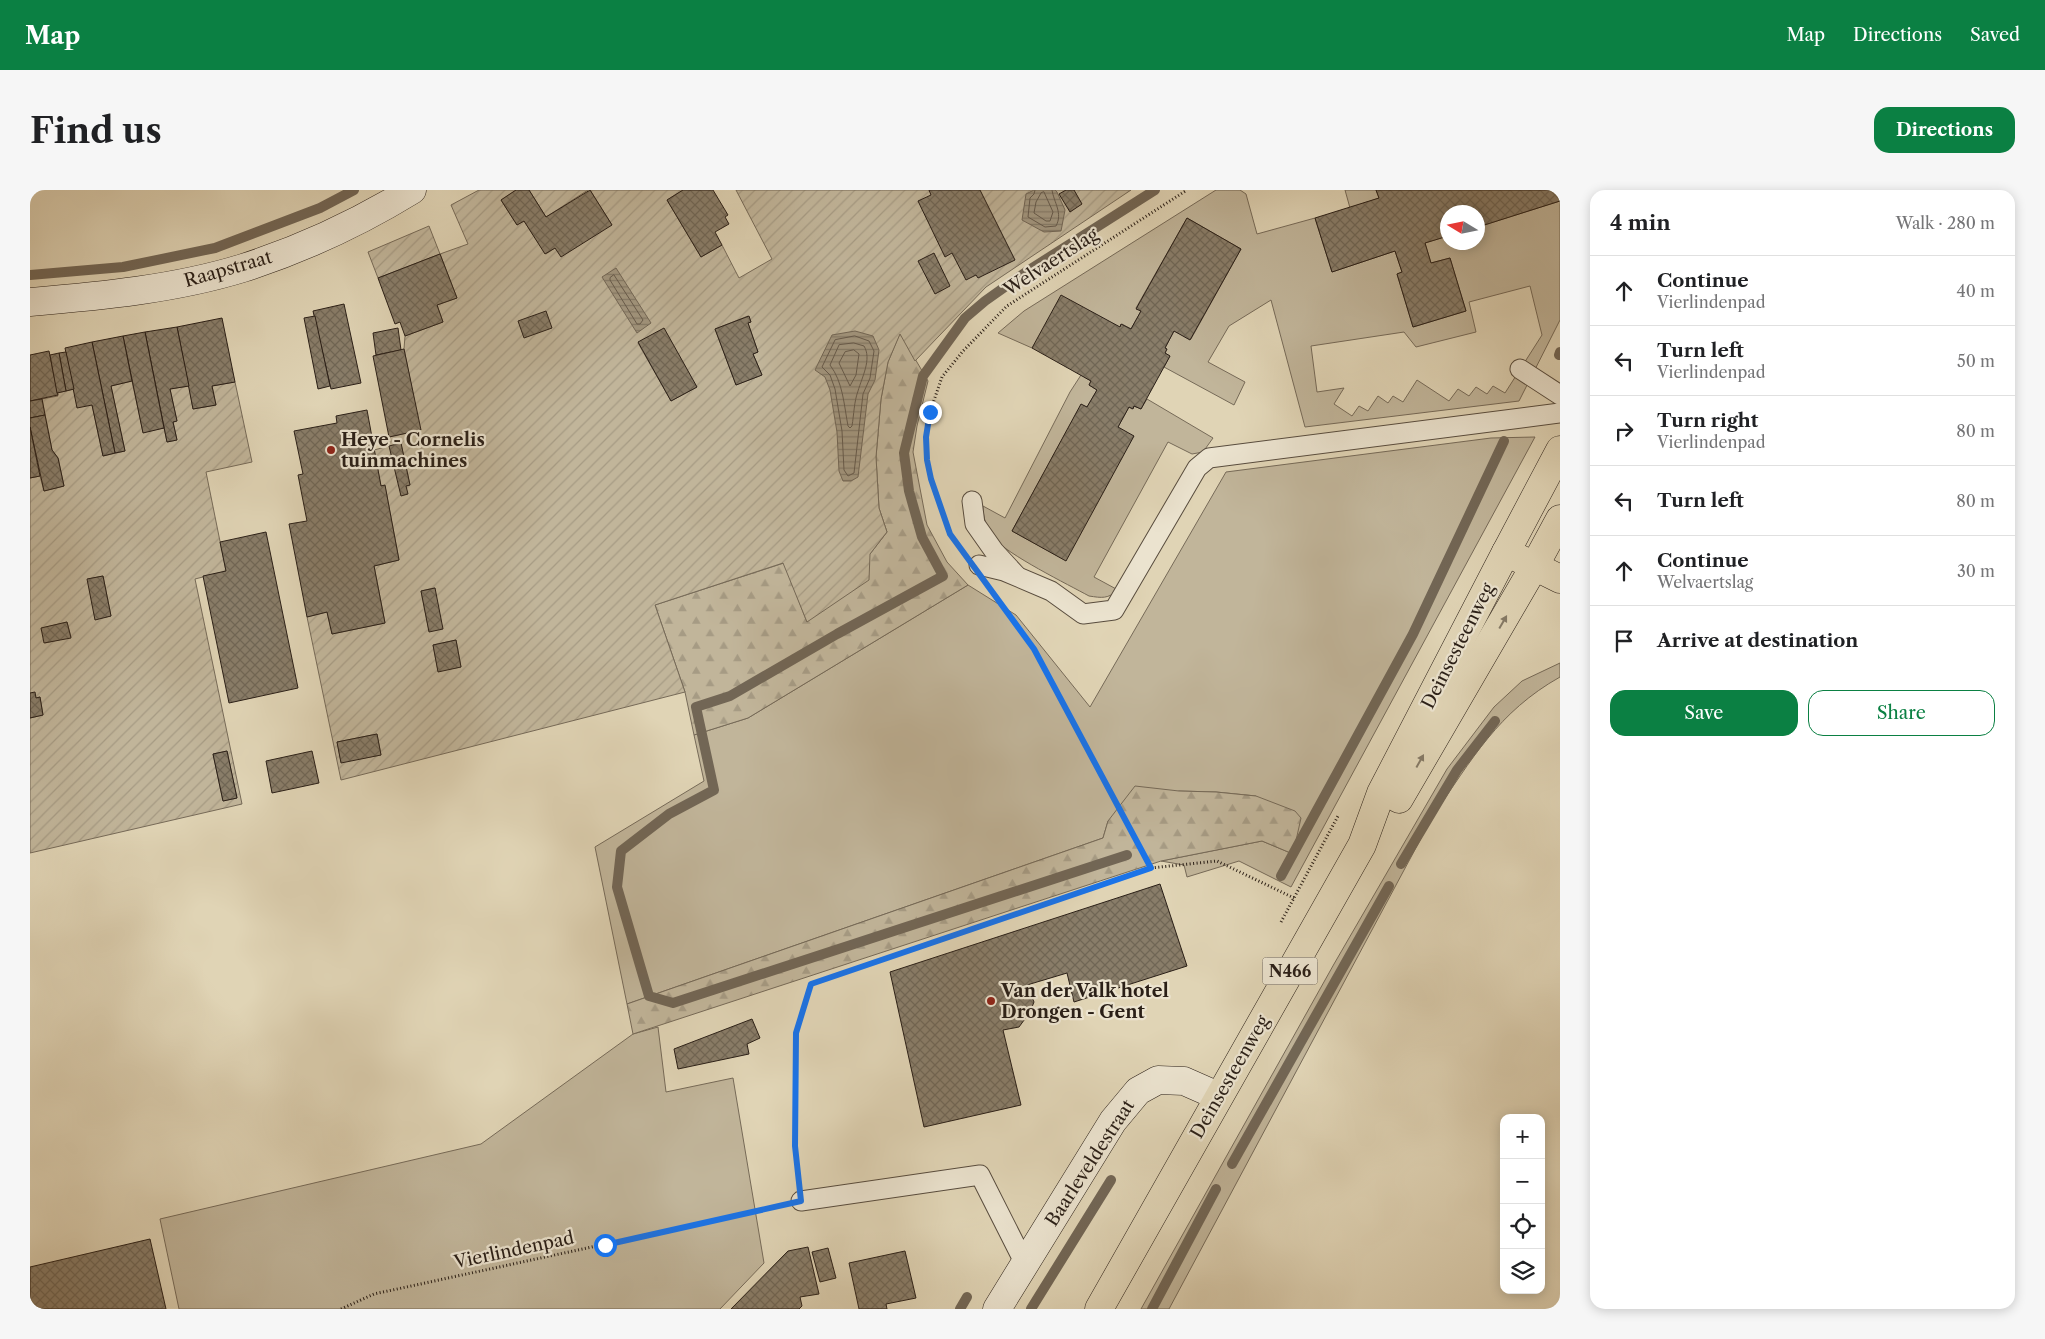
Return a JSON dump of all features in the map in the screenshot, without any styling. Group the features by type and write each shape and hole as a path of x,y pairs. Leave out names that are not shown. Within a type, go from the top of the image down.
{"main road":[{"name":"Deinsesteenweg","path":"1099,1309 1218,1096 1362,845 1381,794 1522,519 1560,450"},
{"path":"1522,519 1557,530"},
{"name":"Deinsesteenweg","path":"1362,845 1396,804 1557,530"},
{"path":"1506,552 1560,580"}],"street":[{"name":"Raapstraat","path":"30,302 167,286 243,268 329,235 412,190"},
{"name":"Baarleveldestraat","path":"997,1309 1113,1121 1138,1091 1158,1080 1184,1082 1218,1096"}],"lane":[{"path":"1520,369 1560,394"},
{"path":"979,565 1004,571 1050,591 1084,614 1114,610 1197,468 1209,458 1560,413"},
{"path":"972,501 975,524 994,551 1018,577"},
{"path":"801,1201 980,1175 1025,1264"}],"path":[{"name":"Welvaertslag","path":"979,565 965,555 950,534 931,479 927,460 926,437 930,412 942,377 962,351 1007,306 1187,190"},
{"path":"993,594 1034,649 1151,868"},
{"path":"801,1201 795,1146 796,1033 811,984 1151,868 1217,861 1294,898"},
{"name":"Vierlindenpad","path":"341,1309 374,1294 801,1201"}],"green space":[{"path":"479,190 516,190 501,200 517,225 524,221 546,254 555,248 612,225 590,190 683,190 667,200 701,257 722,245 739,278 772,259 736,190 1131,190 986,287 915,361 900,334 888,362 881,399 876,457 879,508 887,532 870,554 869,580 807,622 783,563 655,605 685,692 341,780 307,617 327,612 332,634 385,623 374,566 399,560 385,486 381,486 374,450 389,446 389,437 420,430 404,349 405,336 443,322 437,305 457,298 440,254 468,244 451,205","holes":["748,316 751,322 748,323 758,352 753,354 762,375 736,385 715,329","638,343 697,387 671,401","401,444 410,485 406,486","435,588 429,631 421,591","456,640 461,667 438,671 433,645","377,734 381,755 341,762 337,742"]},
{"path":"529,190 588,190 546,217"},
{"path":"1216,190 1240,190 1246,194 1257,234 1315,218 1332,272 1395,251 1402,272 1397,274 1413,327 1466,311 1450,258 1431,263 1425,243 1440,238 1440,250 1485,250 1485,225 1560,201 1560,320 1519,401 1305,427 1271,300 1229,326 1208,362 1245,382 1234,405 1164,367 1170,356 1165,353 1167,349 1165,348 1174,331 1191,339 1241,249 1187,218 1136,308 1141,311 1131,329 1122,324 1120,327 1032,348 998,333 1024,311","holes":["1530,286 1542,335 1505,393 1493,386 1487,394 1476,387 1469,396 1458,389 1449,401 1417,380 1403,402 1393,396 1388,403 1378,396 1368,411 1359,406 1352,416 1334,404 1344,388 1317,392 1311,346 1404,332 1416,347 1476,332 1469,302"]},
{"path":"1345,190 1376,190 1379,198 1350,208"},
{"path":"429,226 440,254 378,278 368,252"},
{"path":"900,333 928,381 913,452 927,525 947,562 968,585 748,718 694,735 685,692 655,605 784,563 807,622 870,554 887,532 879,508 876,457 881,399 888,362"},
{"path":"1081,375 1091,381 1089,385 1097,390 1087,407 1081,405 1012,531 1065,560 1118,427 1129,407 1132,409 1134,406 1141,409 1147,399 1213,438 1203,452 1192,454 1168,442 1094,577 1118,590 1105,597 1089,596 1038,569 1001,545 989,531 983,511 983,506 1005,518 1070,392"},
{"path":"132,381 143,432 164,428 167,442 177,440 173,422 177,421 170,389 189,386 193,409 216,405 212,386 235,382 252,462 206,472 226,571 195,579 242,804 30,853 30,718 43,715 40,697 36,698 30,693 30,478 40,476 44,491 64,486 58,458 52,450 42,399 58,396 57,393 74,389 92,405 103,456 125,451 111,386","holes":["103,576 111,616 96,619 88,579","67,622 71,637 45,643 42,628","227,751 237,798 223,801 213,754"]},
{"path":"1535,437 1291,887 1239,861 1187,877 1184,865 1161,861 1262,841 1293,854 1256,796 1179,791 1108,821 1103,838 627,1004 595,847 704,781 694,735 748,718 968,585 1016,615 1090,707 1226,472 1491,438"},
{"path":"1560,663 1560,677 1519,705 1503,721 1474,756 1433,816 1169,1309 1141,1309 1334,964 1447,769 1494,707 1522,681"},
{"path":"1135,786 1256,796 1295,811 1301,818 1293,854 1262,841 1161,861 633,1034 627,1004 1103,838 1108,821"},
{"path":"658,1027 666,1092 733,1078 764,1263 720,1309 179,1309 160,1219 481,1144 633,1034"}],"water":[{"path":"1034,190 1055,190 1057,192 1065,210 1061,231 1044,232 1022,220 1026,194"},
{"path":"616,268 651,323 637,333 602,277"},
{"path":"855,331 873,336 879,350 875,380 868,394 858,477 851,481 843,481 839,471 837,432 830,390 825,377 815,370 832,335"}],"building":[{"path":"516,190 529,190 546,217 590,190 612,225 561,257 555,248 545,254 524,221 517,225 501,200"},
{"path":"683,190 713,190 728,215 725,217 729,224 715,232 722,245 701,257 667,200"},
{"path":"929,190 980,190 1015,260 978,278 976,275 966,280 952,253 945,257 918,201 931,195"},
{"path":"1066,190 1074,190 1082,204 1070,212 1059,194"},
{"path":"1376,190 1560,190 1560,201 1485,225 1485,205 1440,205 1440,238 1425,243 1431,263 1450,258 1466,311 1413,327 1397,274 1402,272 1395,251 1332,272 1315,218 1379,198"},
{"path":"1187,218 1241,249 1190,340 1174,331 1165,348 1167,349 1165,353 1170,356 1141,409 1134,406 1133,409 1129,407 1118,427 1134,436 1066,561 1012,531 1081,404 1087,407 1097,390 1089,385 1091,381 1032,348 1061,295 1120,327 1121,324 1131,329 1141,311 1136,309"},
{"path":"934,253 950,286 935,294 918,261"},
{"path":"440,254 457,298 437,305 443,322 405,336 400,322 395,324 378,278"},
{"path":"344,304 361,383 331,389 313,311"},
{"path":"546,311 552,328 524,338 518,321"},
{"path":"315,316 330,386 318,389 304,318"},
{"path":"749,316 751,322 748,323 758,352 753,354 762,375 736,385 715,329"},
{"path":"222,318 235,382 212,386 216,405 193,409 177,327"},
{"path":"177,327 189,386 170,389 177,421 173,422 177,440 167,442 145,332"},
{"path":"398,328 401,350 376,355 373,333"},
{"path":"664,328 697,387 671,401 638,342"},
{"path":"145,332 164,428 143,433 123,336"},
{"path":"123,336 132,381 111,386 125,451 115,453 92,342"},
{"path":"92,342 115,453 103,456 92,405 77,408 65,348"},
{"path":"404,349 421,430 389,437 373,356"},
{"path":"49,351 58,395 30,401 30,355"},
{"path":"66,352 74,389 66,391 59,353"},
{"path":"59,353 66,391 57,393 50,355"},
{"path":"42,399 45,415 30,418 30,401"},
{"path":"367,410 381,486 385,485 399,560 374,566 385,623 332,634 327,612 307,617 289,524 307,521 298,475 303,474 294,431 337,423 336,416"},
{"path":"45,415 52,450 58,458 64,486 44,491 30,427 30,418"},
{"path":"30,427 40,476 30,478"},
{"path":"401,443 410,485 406,486 408,494 401,496 389,446"},
{"path":"266,532 298,688 229,703 203,576 226,571 220,542"},
{"path":"103,576 111,616 95,620 87,579"},
{"path":"435,588 443,629 429,632 421,591"},
{"path":"67,622 71,638 44,643 41,628"},
{"path":"456,640 461,667 438,672 433,645"},
{"path":"35,692 36,698 40,697 43,715 30,718 30,693"},
{"path":"377,734 381,755 341,763 337,742"},
{"path":"227,751 237,798 223,801 213,754"},
{"path":"312,751 319,783 272,793 266,761"},
{"path":"1160,884 1187,966 1074,1002 1067,973 1027,985 1034,1002 1030,1012 1019,1027 1003,1030 1021,1105 924,1127 890,972"},
{"path":"752,1019 760,1038 747,1044 749,1054 678,1069 674,1049"},
{"path":"150,1239 166,1309 30,1309 30,1267"},
{"path":"808,1247 819,1294 800,1297 802,1306 799,1309 731,1309 788,1251"},
{"path":"828,1248 836,1278 820,1282 812,1252"},
{"path":"905,1251 916,1298 886,1304 887,1309 859,1309 849,1263"}],"waterway":[{"path":"30,275 123,267 215,248 320,208 354,190"},
{"path":"1127,855 673,1003 649,996 617,887 621,851 669,814 714,790 696,707 730,696 943,576 922,537 909,491 904,453 923,376 965,318 985,301 1026,272 1155,190"},
{"path":"1281,876 1413,634 1504,441"},
{"path":"1401,864 1457,770 1495,721"},
{"path":"1232,1164 1389,886"},
{"path":"1031,1309 1111,1180"},
{"path":"1152,1309 1216,1189"},
{"path":"960,1309 967,1297"}],"place":[{"name":"Heye - Cornelis tuinmachines","path":"331,450"},
{"name":"Van der Valk hotel Drongen - Gent","path":"991,1001"}],"route":[{"path":"605,1245 801,1201 795,1146 796,1033 811,984 1151,868 1034,649 950,534 931,479 927,460 926,437 930,412"}]}
